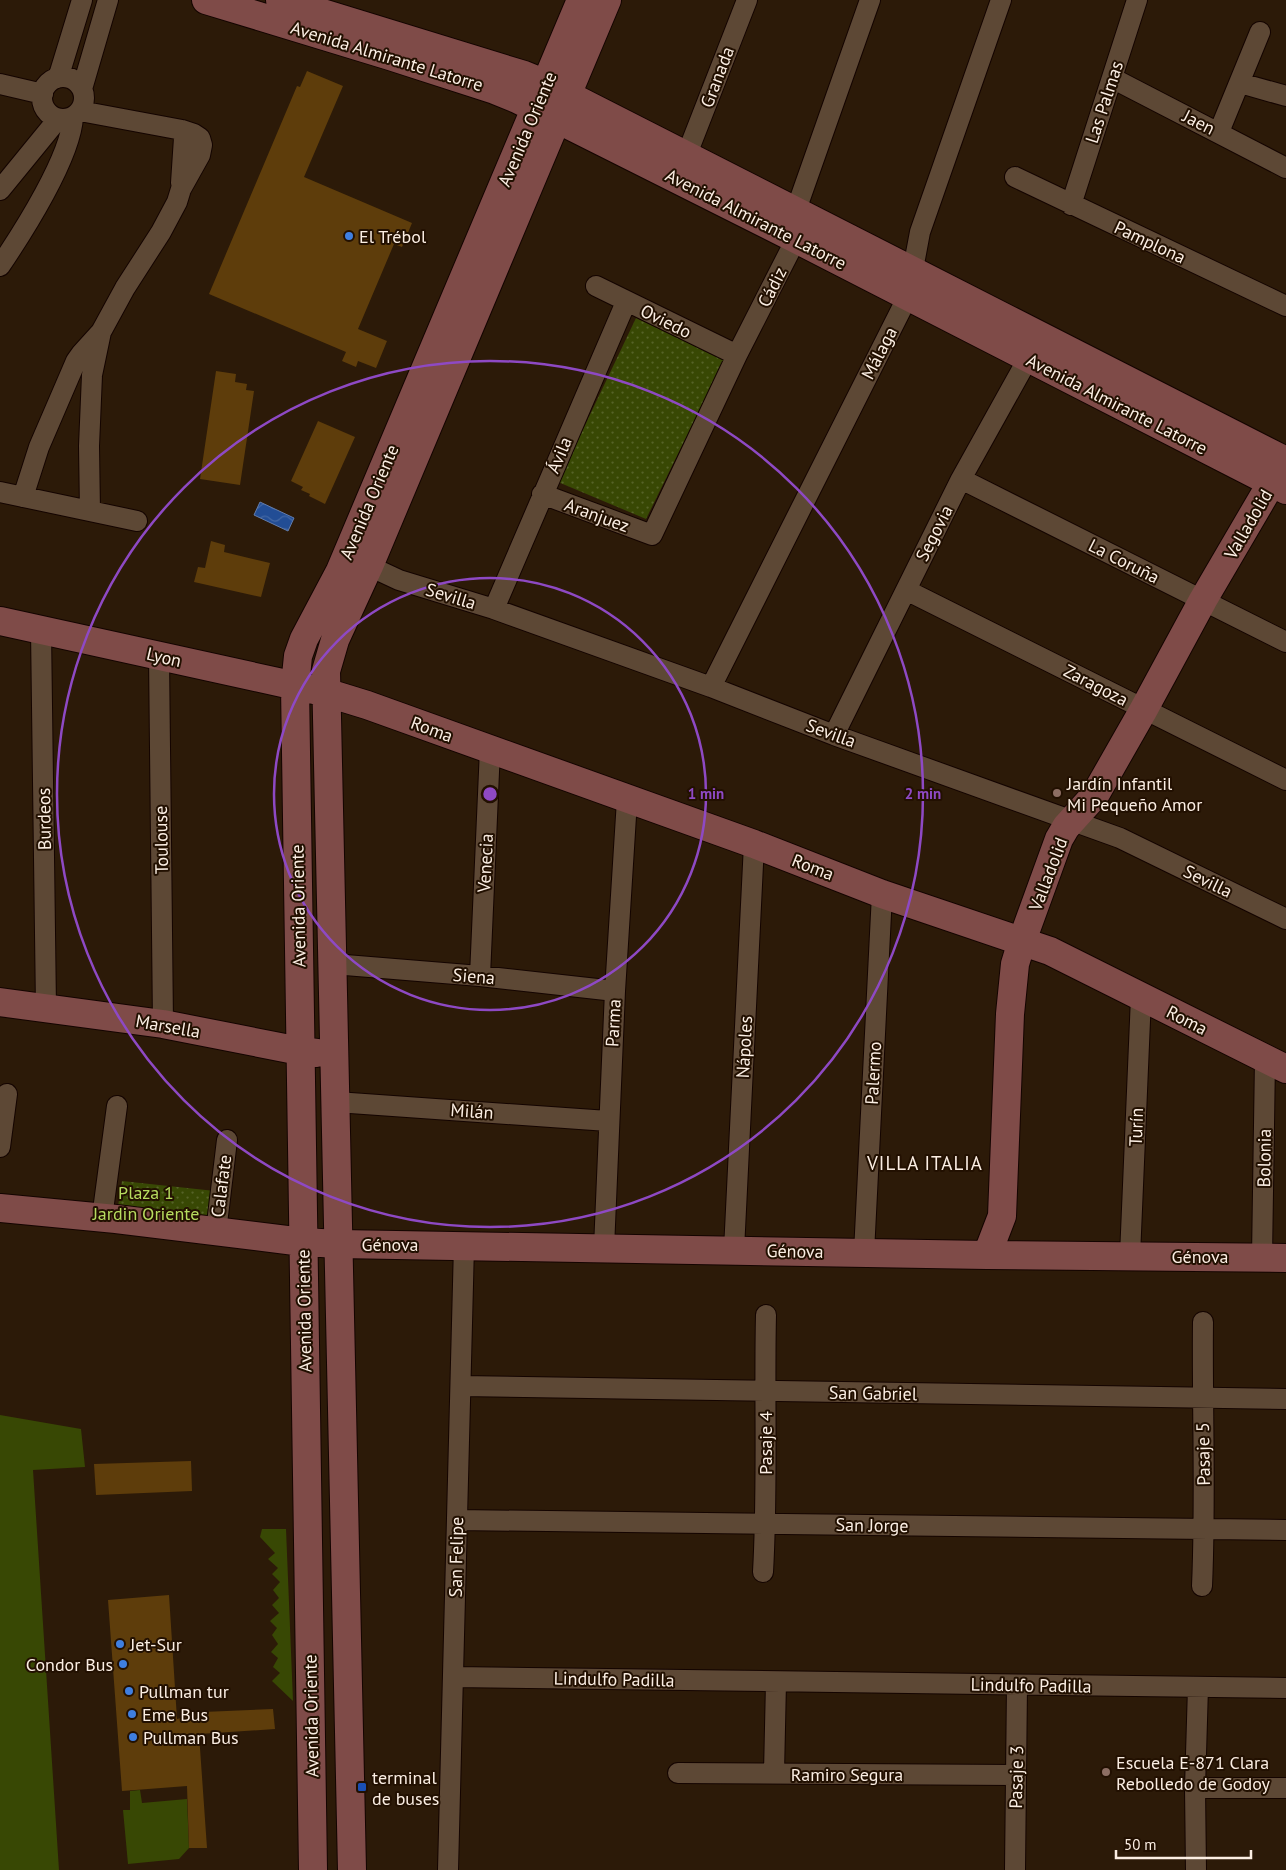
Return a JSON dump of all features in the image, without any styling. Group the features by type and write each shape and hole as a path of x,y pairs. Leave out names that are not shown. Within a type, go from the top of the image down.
{"main road":[{"name":"Avenida Almirante Latorre","path":"206,0 495,90 552,101 687,154 796,210 1028,359 1283,471"},
{"name":"Avenida Almirante Latorre","path":"280,0 524,75 552,101 796,239 1040,335 1283,471"},
{"name":"Avenida Oriente","path":"352,1870 328,693 326,671 330,656 369,566 552,101 581,0"},
{"name":"Avenida Oriente","path":"313,1870 295,686 298,656 304,639 340,571 552,101 607,0"},
{"name":"Valladolid","path":"988,1255 1002,1216 1011,1006 1015,964 1059,838 1095,794 1203,600 1283,471"},
{"name":"Lyon","path":"0,621 328,693"},
{"name":"Roma","path":"328,693 367,705 627,800 754,844 882,894 1050,951 1276,1064"},
{"name":"Marsella","path":"0,1002 162,1024 300,1051 335,1054"},
{"name":"Génova","path":"0,1208 303,1242 339,1244 988,1255 1274,1257"},
{"path":"308,1505 336,1506 345,1520"},
{"path":"311,1734 349,1729"}],"street":[{"path":"57,78 82,0"},
{"path":"0,190 84,100 82,89 108,0"},
{"name":"Granada","path":"687,154 747,0"},
{"name":"Cádiz","path":"652,534 737,355 796,239 796,210 870,0"},
{"name":"Málaga","path":"711,687 910,283 920,232 1001,0"},
{"name":"Las Palmas","path":"1071,205 1137,0"},
{"path":"1218,132 1260,32"},
{"path":"23,497 39,447 76,361 101,332 161,232 181,189 184,138 182,130 48,113 43,104 43,94 50,82 57,78 74,80 82,89"},
{"name":"Jaen","path":"1112,78 1286,168"},
{"path":"1240,83 1286,96"},
{"path":"0,84 43,94"},
{"path":"0,266 18,240 49,184 73,130 70,116"},
{"name":"Pamplona","path":"1015,177 1286,306"},
{"name":"Oviedo","path":"596,286 737,355"},
{"name":"Ávila","path":"494,609 626,302"},
{"path":"90,511 89,446 92,375 101,332"},
{"name":"Segovia","path":"834,735 961,479 1040,335"},
{"name":"La Coruña","path":"961,479 1286,642"},
{"path":"0,492 137,521"},
{"name":"Aranjuez","path":"542,494 652,534"},
{"name":"Sevilla","path":"369,566 399,580 494,609 711,687 834,735 1120,838 1286,919"},
{"name":"Zaragoza","path":"906,590 1286,780"},
{"name":"Burdeos","path":"41,630 46,1008"},
{"name":"Toulouse","path":"158,656 162,1024"},
{"name":"Venecia","path":"480,976 490,749"},
{"name":"Parma","path":"604,1248 608,1121 627,800"},
{"name":"Nápoles","path":"734,1250 754,844"},
{"name":"Palermo","path":"864,1253 882,894"},
{"name":"Siena","path":"333,964 480,976 615,991"},
{"name":"Turín","path":"1130,1256 1141,997"},
{"name":"Bolonia","path":"1274,1257 1276,1064"},
{"path":"0,1147 6,1094"},
{"name":"Milán","path":"336,1102 608,1121"},
{"path":"102,1218 116,1106"},
{"name":"Calafate","path":"216,1232 227,1140"},
{"name":"San Felipe","path":"448,1870 464,1245"},
{"name":"Pasaje 4","path":"763,1572 766,1524 764,1391 766,1315"},
{"name":"Pasaje 5","path":"1202,1586 1204,1529 1202,1398 1204,1322"},
{"name":"San Gabriel","path":"461,1386 1286,1399"},
{"name":"San Jorge","path":"457,1520 1286,1530"},
{"name":"Lindulfo Padilla","path":"453,1678 1286,1688"},
{"path":"774,1773 776,1682"},
{"name":"Pasaje 3","path":"1015,1870 1015,1774 1018,1685"},
{"path":"1196,1870 1195,1788 1198,1687"},
{"name":"Ramiro Segura","path":"678,1772 1015,1774"},
{"path":"1195,1788 1286,1788"}],"green space":[{"path":"636,318 724,360 646,519 558,482"},
{"name":"Plaza 1 Jardin Oriente","path":"122,1181 215,1191 209,1226 116,1219"},
{"path":"0,1415 81,1429 85,1467 33,1470 59,1870 0,1870"},
{"path":"262,1529 286,1529 293,1701 272,1681 280,1673 273,1667 278,1658 271,1652 278,1644 272,1635 277,1628 270,1621 279,1613 272,1605 279,1598 273,1590 280,1582 272,1574 278,1568 268,1559 275,1553 260,1537"},
{"path":"140,1790 142,1803 187,1799 189,1848 179,1859 128,1864 123,1810 130,1810 130,1791"}],"water":[{"path":"260,502 294,518 288,531 254,515"}],"building":[{"path":"307,71 343,86 304,177 412,223 402,247 394,244 358,329 387,341 376,368 358,361 356,367 342,361 346,352 209,294 297,86 300,87"},
{"path":"216,371 236,374 235,382 247,384 246,390 254,391 240,485 200,479"},
{"path":"318,421 355,437 325,504 309,496 310,494 301,490 303,487 291,481"},
{"path":"211,541 225,545 224,552 270,563 261,597 194,582 198,567 205,568"},
{"path":"191,1461 192,1491 96,1495 94,1464"},
{"path":"169,1595 177,1719 203,1712 273,1709 275,1729 199,1734 207,1848 189,1848 187,1786 122,1791 108,1600"}],"place":[{"name":"El Trébol","path":"349,236"},
{"name":"Jardín Infantil Mi Pequeño Amor","path":"1057,793"},
{"name":"Jet-Sur","path":"120,1644"},
{"name":"Condor Bus","path":"123,1664"},
{"name":"Pullman tur","path":"129,1691"},
{"name":"Eme Bus","path":"132,1714"},
{"name":"Pullman Bus","path":"133,1737"},
{"name":"Escuela E-871 Clara Rebolledo de Godoy","path":"1106,1772"},
{"name":"terminal de buses","path":"362,1787"}],"district":[{"name":"VILLA ITALIA","path":"925,1163"}]}
